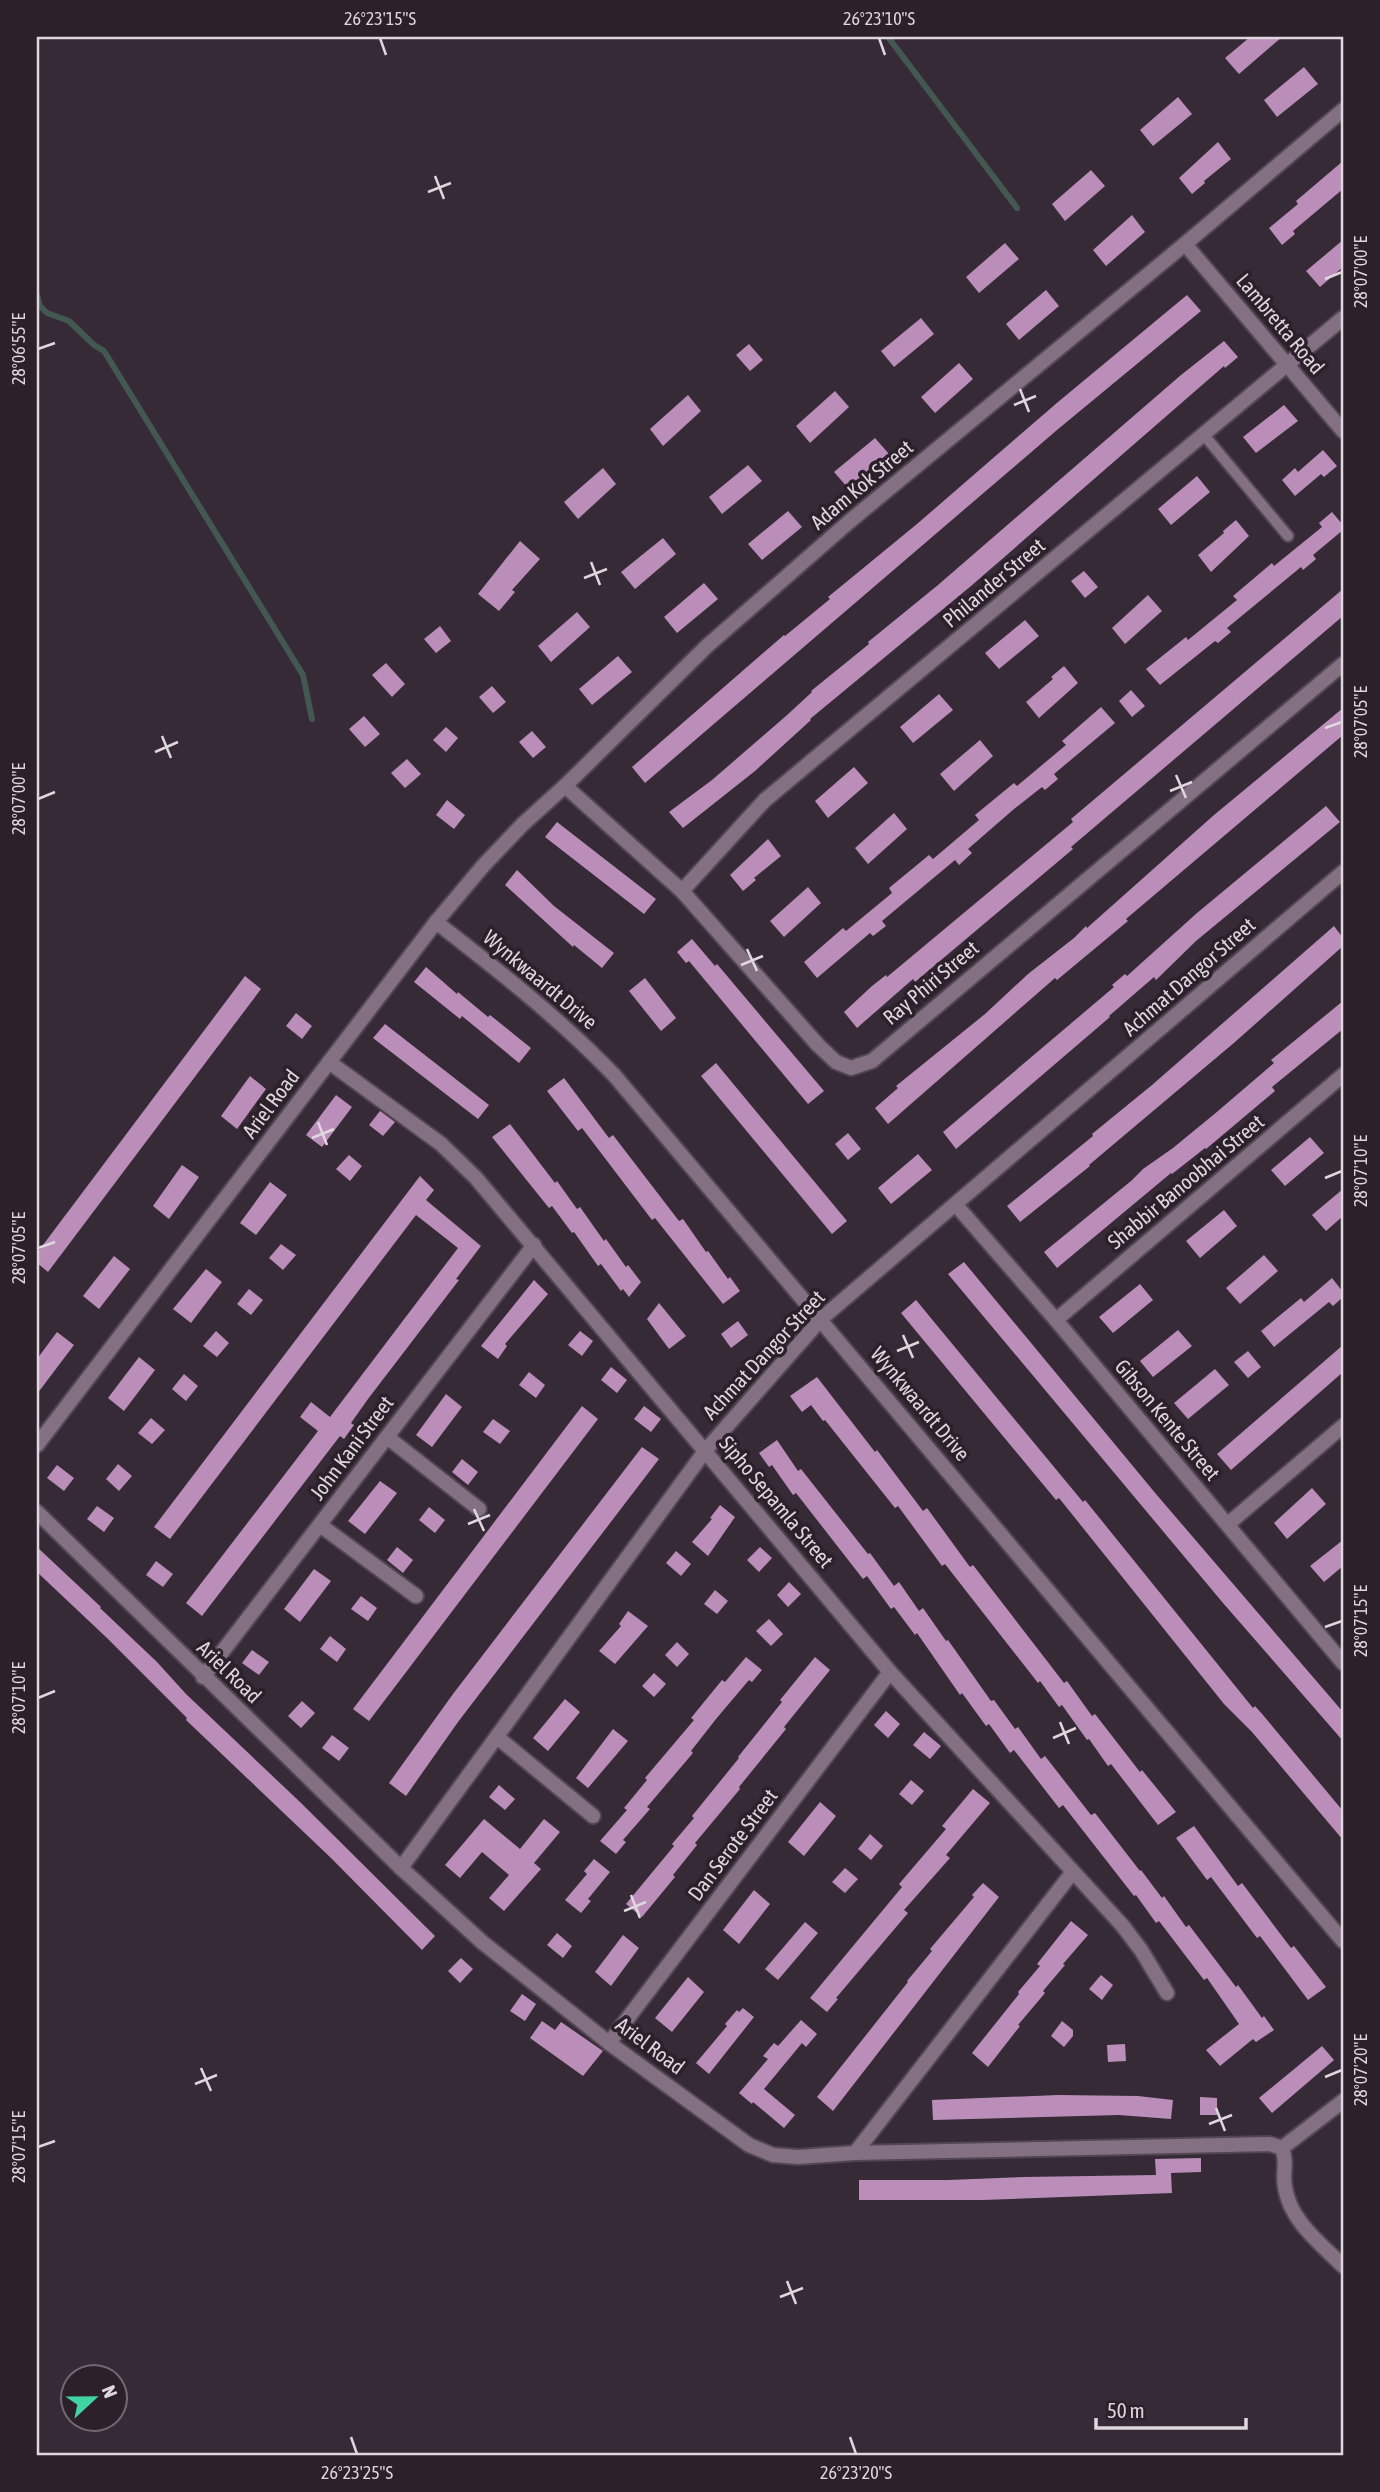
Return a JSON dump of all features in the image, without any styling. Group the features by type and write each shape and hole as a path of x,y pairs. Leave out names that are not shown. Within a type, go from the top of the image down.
{"street":[{"name":"Adam Kok Street","path":"436,922 523,824 717,637 850,521 1343,110"},
{"name":"Lambretta Road","path":"1185,244 1343,431"},
{"name":"Philander Street","path":"682,891 765,800 1343,318"},
{"name":"Ray Phiri Street","path":"565,786 682,891 818,1045 836,1062 851,1068 861,1066 888,1048 1343,664"},
{"name":"Achmat Dangor Street","path":"401,1868 705,1451 821,1319 1343,872"},
{"name":"Ariel Road","path":"37,1445 436,922"},
{"name":"Wynkwaardt Drive","path":"436,922 574,1034 659,1126 1343,1941"},
{"name":"Sipho Sepamla Street","path":"329,1062 441,1144 476,1178 890,1672 1122,1925 1167,1993"},
{"name":"Shabbir Banoobhai Street","path":"1056,1320 1343,1075"},
{"name":"Gibson Kente Street","path":"956,1205 1056,1320 1343,1663"},
{"name":"John Kani Street","path":"204,1677 534,1245"},
{"path":"1228,1524 1343,1426"},
{"path":"387,1437 479,1509"},
{"name":"Ariel Road","path":"37,1512 401,1868 482,1942 609,2043 749,2145 773,2155 786,2156 1270,2144 1282,2148"},
{"path":"320,1524 416,1596"},
{"name":"Dan Serote Street","path":"609,2043 890,1672"},
{"path":"497,1737 593,1816"},
{"path":"855,2153 1072,1873"},
{"path":"1343,2101 1282,2148 1286,2159 1283,2175 1291,2210 1343,2266"}],"lane":[{"path":"1204,435 1288,536"}],"building":[{"path":"1250,37 1282,37 1239,74 1225,58"},
{"path":"1304,67 1318,84 1277,117 1264,100"},
{"path":"1178,97 1192,114 1153,146 1140,130"},
{"path":"1218,142 1231,159 1192,194 1179,178"},
{"path":"1343,161 1343,189 1293,231 1295,234 1282,245 1269,228"},
{"path":"1091,170 1105,186 1065,221 1052,204"},
{"path":"1132,215 1145,232 1106,266 1093,250"},
{"path":"1343,240 1343,267 1320,287 1306,271"},
{"path":"1005,243 1019,259 979,293 966,277"},
{"path":"1046,290 1059,306 1019,340 1006,324"},
{"path":"1187,295 1201,311 1057,430 645,783 632,767 784,635 830,599 828,597"},
{"path":"921,318 934,334 894,367 881,351"},
{"path":"1224,341 1238,357 1225,368 1224,366 971,586 810,719 755,771 683,828 669,812 712,780 811,691 869,644 868,642"},
{"path":"749,344 763,360 750,371 736,355"},
{"path":"959,363 973,379 935,413 921,397"},
{"path":"835,391 849,407 810,443 796,426"},
{"path":"688,395 701,411 663,446 650,429"},
{"path":"1284,405 1298,421 1256,453 1243,437"},
{"path":"875,438 889,454 848,488 834,472"},
{"path":"1323,450 1337,466 1324,477 1321,474 1295,496 1282,480 1295,468 1298,472"},
{"path":"748,465 762,481 722,514 709,497"},
{"path":"603,468 616,484 578,519 564,502"},
{"path":"1197,476 1210,492 1171,525 1158,509"},
{"path":"788,511 802,527 762,560 748,544"},
{"path":"1332,512 1343,525 1343,530 1313,555 1316,559 1303,570 1301,567 1227,628 1231,632 1218,643 1215,641 1160,685 1146,669 1186,637 1188,640 1237,600 1233,596 1272,563 1274,566 1322,527 1319,523"},
{"path":"1236,520 1249,536 1211,572 1198,555"},
{"path":"663,538 676,554 635,589 621,572"},
{"path":"520,541 540,559 512,590 515,592 499,611 478,594"},
{"path":"1084,571 1098,587 1085,598 1071,581"},
{"path":"704,583 718,599 677,633 664,617"},
{"path":"1343,589 1343,616 1071,847 1073,849 857,1028 844,1012 872,986 886,975 887,977 1073,822 1071,819"},
{"path":"1148,595 1162,611 1125,644 1112,628"},
{"path":"577,612 590,627 551,662 538,646"},
{"path":"1025,620 1039,636 999,669 985,653"},
{"path":"440,626 451,641 436,653 424,639"},
{"path":"618,656 632,672 592,705 579,689"},
{"path":"386,663 405,684 392,697 372,675"},
{"path":"1064,666 1078,683 1039,718 1026,702"},
{"path":"492,686 506,702 493,713 479,697"},
{"path":"1131,690 1145,706 1132,717 1119,701"},
{"path":"939,694 953,710 913,743 900,727"},
{"path":"1101,707 1115,723 1054,774 1058,779 1045,790 1042,787 1014,809 968,849 972,853 959,865 955,860 882,921 886,926 873,936 870,933 817,978 804,962 843,928 846,931 892,893 889,888 929,855 933,859 979,820 975,815 1014,783 1017,786 1066,745 1062,741"},
{"path":"1343,708 1343,735 1126,919 1128,921 1057,980 1055,978 888,1124 875,1108 898,1088 896,1086 985,1014 1086,926 1087,928 1214,815"},
{"path":"364,716 380,734 365,747 349,729"},
{"path":"446,727 458,738 446,752 433,740"},
{"path":"532,731 546,747 533,758 519,742"},
{"path":"980,740 993,756 954,791 940,774"},
{"path":"407,759 421,774 405,788 391,773"},
{"path":"854,767 868,783 828,818 815,801"},
{"path":"447,800 465,815 454,829 436,815"},
{"path":"1326,806 1340,822 1196,941 1156,980 1154,977 956,1149 943,1132 1114,987 1112,985 1125,974 1127,976 1197,913"},
{"path":"894,813 907,829 868,864 855,848"},
{"path":"557,822 656,899 644,914 545,837"},
{"path":"768,839 781,856 754,878 756,880 743,891 730,875"},
{"path":"517,870 554,906 614,953 602,968 574,945 573,947 505,885"},
{"path":"808,887 821,903 784,937 770,921"},
{"path":"1334,926 1343,938 1343,946 1090,1166 1020,1222 1007,1206 1093,1136 1092,1134"},
{"path":"692,939 715,966 717,964 824,1091 808,1104 689,961 686,963 677,952"},
{"path":"426,967 457,994 458,992 488,1017 490,1015 531,1048 519,1063 462,1016 460,1019 414,982"},
{"path":"245,976 261,989 48,1272 37,1263 37,1253"},
{"path":"645,978 676,1018 661,1031 629,991"},
{"path":"1343,1001 1343,1029 1272,1087 1275,1091 1206,1149 1171,1173 1057,1268 1044,1252 1143,1169 1218,1111 1274,1063 1271,1060"},
{"path":"296,1013 312,1026 302,1039 286,1026"},
{"path":"385,1024 489,1105 478,1119 373,1038"},
{"path":"716,1063 847,1221 832,1234 701,1076"},
{"path":"250,1076 266,1089 237,1129 221,1116"},
{"path":"564,1078 609,1138 613,1135 679,1221 683,1219 706,1252 708,1251 740,1291 723,1304 655,1218 652,1220 582,1128 578,1131 547,1091"},
{"path":"336,1095 352,1107 322,1147 306,1135"},
{"path":"380,1111 395,1122 383,1136 369,1125"},
{"path":"510,1124 555,1183 557,1181 577,1209 580,1207 604,1241 606,1239 626,1267 628,1265 641,1282 629,1297 623,1289 621,1291 601,1264 598,1266 574,1232 572,1233 552,1206 549,1208 492,1137"},
{"path":"848,1133 861,1149 848,1160 835,1144"},
{"path":"1310,1137 1324,1153 1285,1186 1271,1170"},
{"path":"918,1154 932,1170 891,1204 878,1188"},
{"path":"349,1155 362,1166 350,1181 336,1169"},
{"path":"182,1165 199,1177 169,1219 153,1206"},
{"path":"420,1176 434,1190 426,1200 481,1246 456,1279 459,1280 368,1399 351,1423 354,1425 344,1439 340,1436 202,1616 186,1603 318,1431 300,1417 311,1402 330,1417 458,1248 416,1215 170,1539 154,1527"},
{"path":"270,1182 287,1195 256,1235 240,1223"},
{"path":"1343,1189 1343,1216 1326,1231 1312,1215"},
{"path":"1224,1210 1237,1226 1200,1258 1186,1241"},
{"path":"281,1244 296,1255 283,1270 269,1258"},
{"path":"1264,1255 1278,1271 1240,1304 1226,1288"},
{"path":"114,1256 130,1269 99,1309 83,1296"},
{"path":"964,1262 1156,1494 1343,1712 1343,1741 1223,1603 948,1274"},
{"path":"206,1269 222,1282 191,1323 173,1309"},
{"path":"1332,1278 1343,1292 1343,1297 1333,1306 1329,1302 1274,1347 1261,1331 1301,1298 1304,1302"},
{"path":"534,1280 548,1294 505,1344 507,1346 498,1359 481,1346"},
{"path":"1140,1284 1153,1300 1113,1333 1099,1317"},
{"path":"249,1289 263,1300 251,1315 237,1304"},
{"path":"916,1300 1083,1502 1085,1500 1253,1708 1255,1706 1263,1715 1343,1811 1343,1840 1252,1732 1224,1704 1059,1498 1056,1500 901,1313"},
{"path":"659,1303 686,1336 669,1349 647,1319"},
{"path":"738,1321 748,1335 731,1348 721,1334"},
{"path":"1178,1330 1192,1346 1153,1377 1140,1361"},
{"path":"216,1331 229,1343 217,1357 203,1346"},
{"path":"580,1331 593,1341 582,1356 568,1345"},
{"path":"57,1332 74,1345 37,1394 37,1359"},
{"path":"1343,1345 1343,1372 1231,1470 1217,1454"},
{"path":"1248,1351 1261,1367 1248,1378 1234,1362"},
{"path":"139,1357 155,1370 124,1411 108,1398"},
{"path":"611,1367 627,1380 617,1393 601,1380"},
{"path":"1215,1369 1229,1385 1188,1419 1174,1403"},
{"path":"529,1372 545,1385 536,1398 519,1385"},
{"path":"184,1374 198,1386 186,1401 172,1389"},
{"path":"817,1377 923,1511 927,1508 970,1567 973,1565 1064,1683 1067,1681 1092,1716 1095,1714 1140,1772 1142,1770 1176,1812 1158,1825 1111,1764 1108,1766 1089,1739 1087,1740 1062,1705 1059,1707 1040,1681 1038,1683 945,1564 942,1566 898,1506 895,1508 825,1420 823,1421 811,1405 802,1412 790,1396"},
{"path":"446,1394 462,1407 432,1447 416,1435"},
{"path":"582,1406 598,1419 369,1721 353,1709"},
{"path":"644,1406 661,1419 651,1432 634,1419"},
{"path":"151,1418 165,1430 152,1444 138,1433"},
{"path":"493,1419 510,1431 500,1444 483,1432"},
{"path":"777,1440 798,1471 801,1469 894,1586 899,1582 919,1611 923,1608 991,1701 994,1700 1015,1729 1018,1727 1041,1759 1045,1756 1091,1815 1095,1813 1162,1898 1164,1896 1186,1927 1189,1925 1236,1987 1238,1985 1274,2030 1256,2042 1253,2039 1220,2066 1206,2050 1239,2024 1207,1978 1204,1980 1159,1921 1156,1923 1063,1805 1059,1808 1014,1750 1010,1753 989,1724 986,1726 962,1693 960,1695 917,1633 915,1635 894,1607 891,1609 867,1576 863,1579 796,1493 793,1495 772,1465 769,1467 759,1453"},
{"path":"642,1447 659,1459 458,1722 406,1796 389,1783 453,1694"},
{"path":"462,1459 478,1472 468,1485 452,1472"},
{"path":"118,1464 132,1476 119,1491 106,1479"},
{"path":"57,1465 74,1478 64,1491 47,1478"},
{"path":"380,1481 397,1493 365,1534 348,1521"},
{"path":"1312,1488 1326,1504 1287,1539 1274,1523"},
{"path":"720,1505 735,1517 708,1556 692,1542"},
{"path":"97,1506 114,1518 104,1532 87,1519"},
{"path":"429,1507 445,1520 435,1533 419,1520"},
{"path":"1343,1540 1343,1566 1324,1582 1310,1566"},
{"path":"37,1547 435,1936 422,1950 37,1572"},
{"path":"397,1547 413,1560 403,1573 387,1560"},
{"path":"760,1547 772,1558 759,1572 747,1560"},
{"path":"676,1551 691,1564 681,1576 666,1563"},
{"path":"156,1561 173,1574 163,1587 146,1575"},
{"path":"314,1569 331,1581 300,1622 284,1609"},
{"path":"789,1582 801,1594 788,1607 777,1595"},
{"path":"715,1590 728,1601 717,1614 704,1604"},
{"path":"361,1596 377,1608 368,1621 351,1609"},
{"path":"628,1611 648,1626 615,1664 599,1651 621,1626 619,1624"},
{"path":"769,1619 783,1634 771,1646 756,1631"},
{"path":"330,1636 346,1649 337,1662 320,1649"},
{"path":"677,1642 689,1654 677,1667 665,1655"},
{"path":"252,1650 269,1662 259,1675 242,1663"},
{"path":"746,1657 762,1670 752,1682 749,1680 716,1719 691,1751 693,1753 647,1807 650,1809 623,1840 626,1842 616,1854 600,1841 627,1810 624,1808 647,1780 645,1778 694,1720 691,1718 722,1680 725,1682"},
{"path":"815,1657 830,1670 784,1727 786,1729 740,1789 695,1843 697,1845 673,1875 675,1877 642,1917 626,1904 674,1846 672,1844 694,1818 692,1816"},
{"path":"654,1673 666,1684 654,1697 642,1686"},
{"path":"565,1699 580,1712 548,1751 533,1738"},
{"path":"302,1701 315,1713 301,1728 288,1716"},
{"path":"886,1711 900,1724 888,1738 874,1725"},
{"path":"613,1729 628,1741 588,1788 576,1778"},
{"path":"924,1732 941,1746 930,1759 913,1745"},
{"path":"332,1735 349,1748 339,1761 322,1748"},
{"path":"911,1780 924,1791 912,1805 899,1794"},
{"path":"499,1785 515,1799 505,1810 489,1797"},
{"path":"973,1789 990,1803 946,1855 950,1858 904,1910 908,1913 827,2012 810,1998 902,1887 899,1884 946,1829 942,1826"},
{"path":"820,1802 836,1816 804,1856 788,1842"},
{"path":"484,1819 520,1849 544,1819 560,1832 534,1863 541,1869 504,1911 489,1898 509,1875 482,1852 460,1878 445,1865"},
{"path":"1194,1826 1238,1886 1242,1883 1291,1948 1294,1946 1326,1987 1308,2000 1211,1877 1207,1880 1176,1838"},
{"path":"870,1834 883,1846 871,1860 858,1849"},
{"path":"594,1859 610,1872 588,1899 591,1901 581,1913 565,1900 587,1874 584,1871"},
{"path":"845,1868 858,1879 845,1893 832,1882"},
{"path":"983,1883 999,1897 833,2111 817,2097"},
{"path":"754,1890 770,1904 739,1944 723,1930"},
{"path":"1071,1921 1088,1935 1063,1964 1065,1965 1043,1991 1045,1993 988,2067 972,2053 1040,1966 1037,1964"},
{"path":"805,1922 818,1933 778,1980 765,1969"},
{"path":"557,1933 572,1946 563,1958 547,1945"},
{"path":"623,1935 639,1948 611,1986 595,1972"},
{"path":"461,1958 473,1969 460,1983 448,1971"},
{"path":"1101,1975 1113,1985 1102,2000 1089,1989"},
{"path":"688,1977 704,1992 672,2032 655,2018"},
{"path":"522,1994 536,2004 525,2021 510,2011"},
{"path":"743,2008 754,2017 709,2074 696,2063 727,2026 725,2024 737,2010 739,2012"},
{"path":"801,2020 817,2034 806,2047 802,2043 764,2089 795,2115 784,2128 739,2093 768,2059 763,2056 774,2043 778,2046"},
{"path":"542,2021 555,2030 561,2022 603,2051 583,2076 530,2038"},
{"path":"1062,2021 1073,2030 1073,2036 1064,2047 1051,2036"},
{"path":"1125,2044 1126,2061 1108,2062 1107,2045"},
{"path":"1322,2046 1334,2060 1272,2113 1259,2098"},
{"path":"1058,2095 1138,2096 1173,2100 1171,2119 1119,2115 933,2120 932,2100"},
{"path":"1200,2097 1217,2098 1217,2115 1200,2115"},
{"path":"1201,2158 1201,2172 1171,2173 1172,2193 983,2200 859,2200 859,2180 1156,2175 1155,2159"}],"waterway":[{"path":"888,37 1017,208"},
{"path":"37,295 40,306 47,313 69,321 104,351 303,675 312,719"}]}
